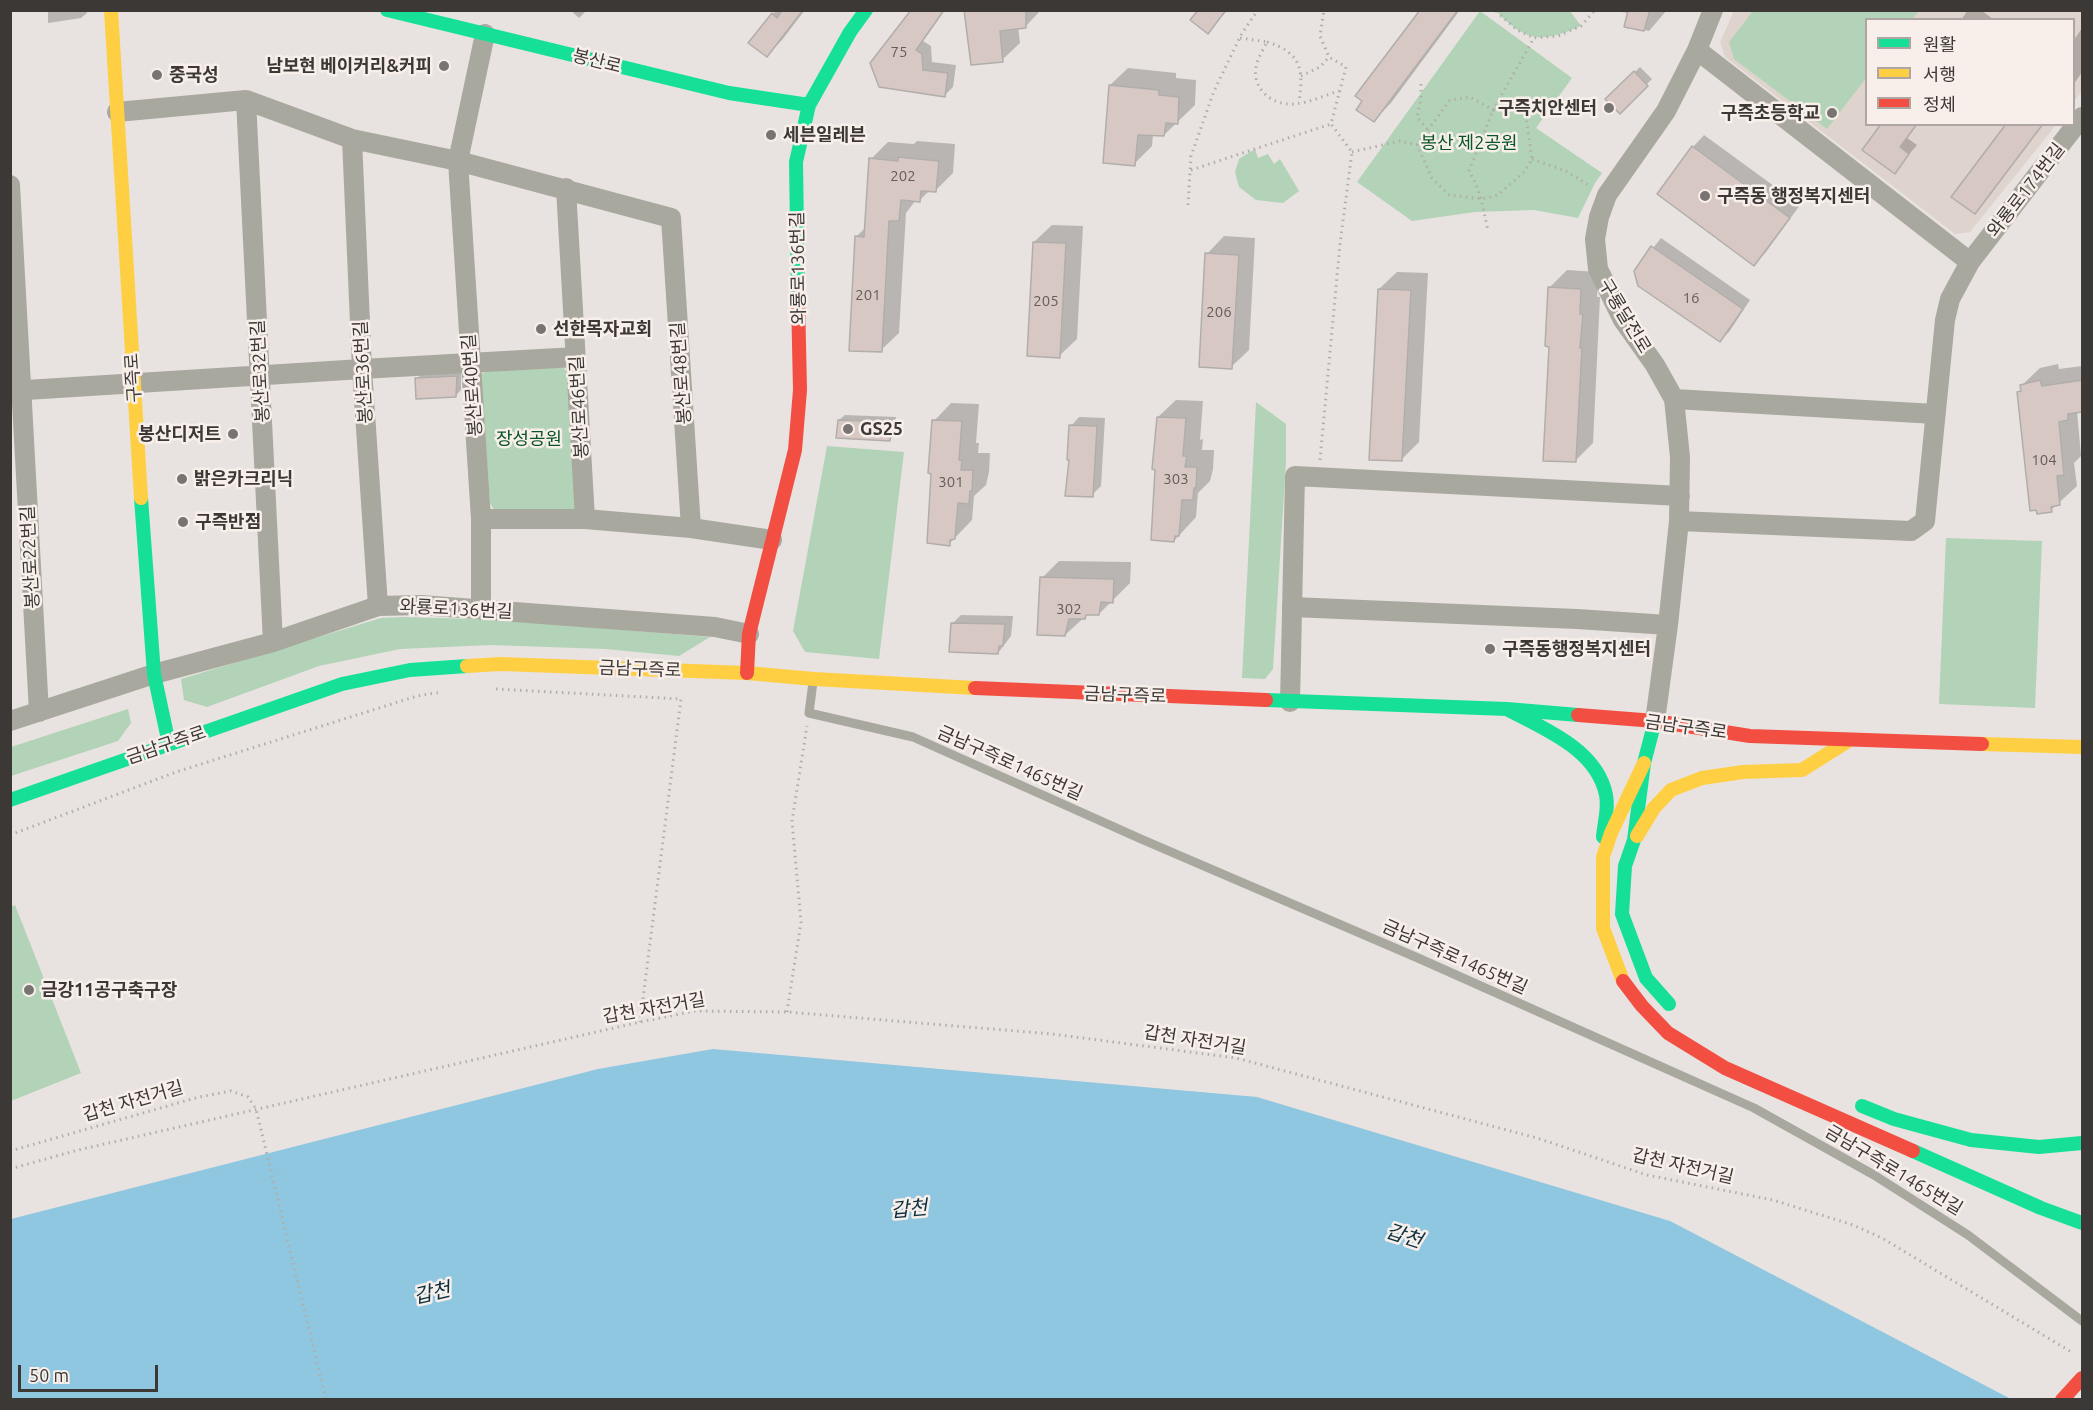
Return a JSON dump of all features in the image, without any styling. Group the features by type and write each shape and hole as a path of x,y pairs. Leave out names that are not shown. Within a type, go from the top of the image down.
{"main road":[{"name":"구즉로","path":"111,10 133,384 154,674 169,744"},
{"name":"봉산로","path":"387,10 729,93 808,105"},
{"name":"와룡로136번길","path":"747,673 750,634 795,450 800,390 796,162 808,105 850,32 866,10"},
{"name":"금남구즉로","path":"10,800 342,684 410,670 501,664 747,673 1036,692 1507,709 1655,721 1750,736 2082,747"},
{"path":"1507,709 1566,742 1596,770 1606,796 1603,928 1621,979 1642,1006 1668,1033 1735,1072 2041,1208 2082,1222"},
{"path":"1655,721 1644,763 1634,840 1625,866 1622,915 1646,978 1681,1017"},
{"path":"1634,840 1654,808 1671,790 1702,778 1743,771 1802,771 1848,741"},
{"path":"1603,856 1611,833 1644,763"},
{"path":"1853,1102 1894,1119 1971,1140 2039,1147 2082,1143"},
{"path":"2062,1400 2082,1378"}],"street":[{"name":"구룡달전로","path":"1655,721 1668,625 1680,496 1680,457 1674,399 1655,365 1623,320 1598,269 1595,239 1606,195 1666,111 1697,51 1713,10"},
{"name":"봉산로40번길","path":"481,610 481,519 458,161 485,34"},
{"path":"1697,51 1970,262"},
{"path":"117,112 246,100 352,139 458,161 566,188"},
{"name":"봉산로32번길","path":"246,100 273,642"},
{"name":"와룡로174번길","path":"1678,521 1911,531 1925,521 1944,320 1950,298 1970,262 2082,117"},
{"name":"봉산로36번길","path":"352,139 362,369 378,606"},
{"name":"봉산로22번길","path":"10,185 16,391 39,712"},
{"name":"봉산로48번길","path":"566,188 671,218 691,528"},
{"name":"봉산로46번길","path":"566,188 585,519"},
{"path":"16,391 576,357"},
{"path":"1674,399 1935,414"},
{"path":"1290,702 1295,476 1680,496"},
{"path":"481,519 585,519 691,528 772,540"},
{"name":"와룡로136번길","path":"10,721 154,674 273,642 378,606 421,605 716,627 750,634"},
{"path":"1292,607 1565,618 1668,625"}],"lane":[{"path":"809,713 814,679"},
{"name":"금남구즉로1465번길","path":"809,713 913,737 1754,1108 1874,1175 1968,1235 2082,1321"}],"path":[{"path":"1188,205 1191,156 1214,91 1240,38 1258,10"},
{"path":"1324,10 1320,36 1329,57 1346,67 1331,124"},
{"path":"1496,11 1517,30 1534,38 1558,36 1581,26 1595,10"},
{"path":"10,26 10,62"},
{"path":"1240,38 1281,46 1293,55 1301,69 1299,103"},
{"path":"1488,231 1480,190 1469,171 1493,110 1534,38"},
{"path":"1267,42 1256,66 1255,79 1269,99 1278,103 1299,103 1339,91"},
{"path":"1301,76 1320,67 1329,57"},
{"path":"1421,84 1417,117 1428,130"},
{"path":"1470,97 1493,110 1524,104 1532,159 1524,172 1498,195 1482,199 1449,195 1432,178 1417,144 1450,100 1470,97"},
{"path":"1191,170 1331,124"},
{"path":"1319,465 1340,244 1352,152 1331,124"},
{"path":"1352,152 1400,141 1417,144"},
{"path":"1532,159 1566,171 1606,195"},
{"path":"496,689 681,699 640,1022"},
{"path":"10,835 176,772 417,696 451,691"},
{"path":"787,1012 801,921 792,821 809,713"},
{"name":"갑천 자전거길","path":"10,1151 199,1097 231,1091 248,1097 256,1109 695,1011 787,1012 1052,1034 1236,1058 1537,1138 1647,1175 1773,1200 1852,1225 1882,1238 2075,1354"},
{"path":"10,1169 78,1150 256,1109 326,1400"}],"shaded area":[{"name":"구즉초등학교","path":"1734,11 2082,11 2082,91 2075,101 2075,18 1865,18 1865,126 2055,126 1970,232 1955,234 1725,57 1720,42"}],"green space":[{"path":"1753,10 1919,11 1913,18 1865,18 1865,79 1827,129 1734,59 1729,42"},
{"name":"봉산 제2공원","path":"1480,11 1572,78 1536,128 1602,173 1578,218 1534,210 1475,212 1412,221 1357,182"},
{"path":"1496,11 1570,11 1581,26 1556,35 1536,37 1517,29"},
{"path":"1255,149 1258,158 1268,154 1274,164 1280,159 1299,191 1283,203 1256,200 1239,187 1235,172 1239,159"},
{"name":"장성공원","path":"560,364 567,372 578,506 571,513 496,513 490,503 481,374"},
{"path":"1256,402 1286,424 1286,462 1273,669 1265,679 1242,678"},
{"path":"827,446 904,452 879,659 805,652 793,631"},
{"path":"1946,538 2042,541 2035,708 1939,704"},
{"path":"381,618 504,620 710,637 679,656 605,649 491,645 400,649 319,666 207,707 184,700 181,679"},
{"path":"128,709 131,723 118,741 11,776 11,747"},
{"name":"금강11공구축구장","path":"15,905 81,1073 11,1101 10,907"}],"water":[{"name":"갑천","path":"713,1049 1257,1097 1670,1221 2011,1399 11,1399 11,1219 598,1069"}],"building":[{"path":"782,10 803,10 767,57 748,43 772,13 777,18"},
{"path":"911,10 944,10 916,50 922,54 923,70 948,73 945,97 879,87 870,63"},
{"path":"964,10 1026,10 1026,28 1000,31 1003,62 971,65"},
{"path":"1198,10 1226,10 1208,34 1190,20"},
{"path":"1420,10 1458,10 1374,122 1356,110 1362,101 1355,96"},
{"path":"1628,10 1650,10 1644,31 1624,27"},
{"path":"1634,71 1648,86 1620,114 1605,99"},
{"path":"1109,85 1159,90 1159,95 1179,97 1178,124 1166,123 1164,136 1138,135 1135,166 1103,163"},
{"path":"1880,126 1916,126 1900,147 1909,154 1895,174 1862,150"},
{"path":"2004,126 2041,126 1975,214 1951,197"},
{"path":"1692,146 1790,218 1754,266 1657,194"},
{"path":"898,157 939,161 936,192 921,191 920,202 901,200 899,221 889,221 882,352 849,351 855,236 864,237 869,158 898,161"},
{"path":"1033,242 1066,243 1060,358 1027,356"},
{"path":"1651,246 1743,309 1720,342 1638,286 1634,271"},
{"path":"1205,253 1239,255 1232,369 1199,367"},
{"path":"1548,287 1581,289 1580,314 1583,314 1576,462 1543,461 1549,347 1545,346"},
{"path":"1378,289 1411,290 1402,461 1369,460"},
{"path":"457,376 456,397 416,399 415,378"},
{"path":"2040,380 2042,386 2082,380 2082,412 2068,414 2068,420 2059,422 2064,475 2057,476 2060,505 2051,507 2052,512 2037,514 2036,510 2030,511 2017,392 2021,391 2020,385"},
{"path":"1157,417 1186,418 1183,456 1187,456 1185,467 1197,467 1193,500 1182,500 1179,536 1175,536 1174,542 1151,540 1155,470 1152,469"},
{"path":"838,420 891,422 890,441 836,438"},
{"path":"932,420 962,421 959,460 962,460 961,470 973,470 969,504 958,503 955,539 950,540 950,546 927,543 931,474 928,473"},
{"path":"1069,425 1097,426 1093,497 1065,496 1069,460 1067,460"},
{"path":"1040,577 1114,579 1113,603 1101,602 1099,615 1086,615 1085,619 1069,619 1065,636 1037,635"},
{"path":"951,623 1005,624 1003,646 999,646 998,654 949,652"}],"traffic: fast":[{"path":"387,10 729,93 809,105"},
{"path":"798,297 796,162 809,105 850,32 866,10"},
{"path":"141,498 154,674 169,744"},
{"path":"10,800 342,684 410,670 467,666"},
{"path":"1266,700 1507,709 1578,715"},
{"path":"1507,709 1567,742 1592,765 1601,779 1607,800 1603,837"},
{"path":"1655,721 1644,763 1634,840 1625,866 1622,914 1646,978 1669,1004"},
{"path":"1862,1106 1894,1119 1971,1140 2039,1147 2082,1143"},
{"path":"1913,1151 2041,1208 2082,1223"}],"traffic: slow":[{"path":"111,10 141,498"},
{"path":"467,666 501,664 747,673 975,688"},
{"path":"1637,836 1654,808 1671,790 1702,778 1743,772 1802,770 1848,741"},
{"path":"1982,744 2082,747"},
{"path":"1623,981 1603,928 1603,857 1611,833 1644,763"}],"traffic: jam":[{"path":"747,673 749,634 795,450 800,390 798,297"},
{"path":"975,688 1266,700"},
{"path":"1578,715 1655,721 1750,736 1982,744"},
{"path":"1623,981 1642,1006 1668,1033 1725,1068 1913,1151"},
{"path":"2062,1400 2082,1378"}],"place":[{"name":"남보현 베이커리&커피","path":"444,66"},
{"name":"중국성","path":"157,75"},
{"name":"구즉치안센터","path":"1609,108"},
{"name":"구즉초등학교","path":"1832,113"},
{"name":"세븐일레븐","path":"771,135"},
{"name":"구즉동 행정복지센터","path":"1705,196"},
{"name":"선한목자교회","path":"541,329"},
{"name":"GS25","path":"848,429"},
{"name":"봉산디저트","path":"233,434"},
{"name":"밝은카크리닉","path":"182,479"},
{"name":"구즉반점","path":"183,522"},
{"name":"구즉동행정복지센터","path":"1490,649"},
{"name":"금강11공구축구장","path":"29,990"}]}
